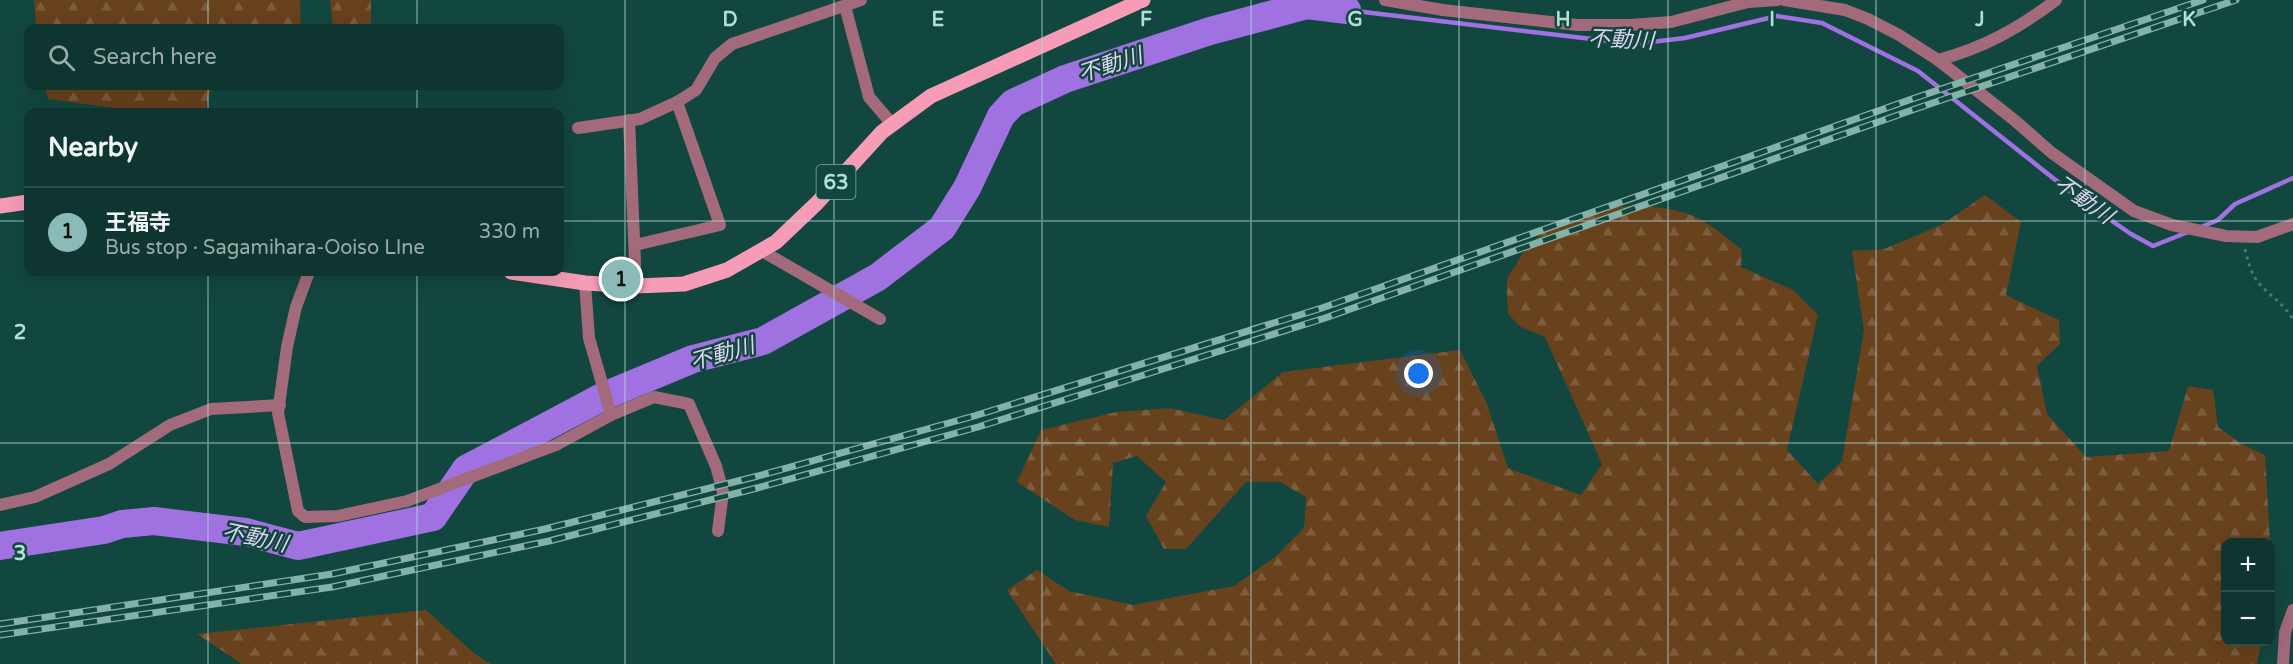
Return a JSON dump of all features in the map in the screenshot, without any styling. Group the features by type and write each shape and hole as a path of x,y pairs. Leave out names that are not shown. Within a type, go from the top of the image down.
{"main road":[{"name":"63","path":"538,276 585,283 636,286 684,284 727,270 762,251 796,225 892,124 931,96 1143,0"},
{"path":"0,206 24,203"}],"street":[{"path":"578,128 640,118 677,102 696,90 715,58 732,44 861,0"},
{"path":"1385,0 1443,10 1578,25 1671,22 1748,2 1777,0"},
{"path":"1784,0 1825,6 1868,19 1938,60 2052,153 2134,211 2172,225 2226,236 2257,237 2293,224"},
{"path":"1938,60 1969,51 2023,25 2056,0"},
{"path":"845,6 869,97 892,124"},
{"path":"635,245 720,225 677,102"},
{"path":"629,120 636,286"},
{"path":"762,251 880,319"},
{"path":"308,276 296,307 287,347 278,413 298,511 305,517 338,516 407,501 556,445 610,415 654,397 689,404 716,466 723,492 718,531"},
{"path":"585,283 589,338 610,415"},
{"path":"0,505 35,497 109,464 170,425 211,409 280,405"},
{"path":"2283,664 2285,632 2293,610"}],"path":[{"path":"2243,237 2249,266 2258,281 2287,308 2293,320"}],"green space":[{"path":"34,0 300,0 301,24 36,24"},
{"path":"330,0 371,0 371,24 333,24"},
{"path":"46,90 211,90 206,108 116,108 48,99"},
{"path":"1985,195 2021,222 2006,295 2059,320 2060,344 2037,366 2047,414 2086,457 2169,451 2188,386 2213,390 2218,427 2240,443 2265,455 2270,538 2221,538 2221,646 2260,646 2257,664 1056,664 1007,590 1037,570 1069,591 1133,605 1234,586 1275,557 1304,528 1306,497 1280,482 1246,482 1186,549 1164,549 1146,516 1166,482 1137,456 1113,463 1109,527 1075,520 1017,482 1041,430 1116,412 1169,408 1224,420 1283,372 1460,350 1487,404 1508,468 1581,495 1602,464 1545,337 1521,327 1508,314 1507,281 1518,261 1532,243 1550,228 1594,210 1643,206 1688,214 1703,221 1742,250 1741,267 1793,290 1818,315 1787,450 1818,484 1842,461 1864,330 1852,251 1884,249 1941,225"},
{"path":"426,610 475,654 491,664 242,664 197,634"}],"waterway":[{"name":"不動川","path":"0,546 104,530 122,524 154,521 246,532 298,546 433,517 466,469 604,396 693,359 763,341 878,277 942,228 967,188 1001,116 1013,103 1065,79 1210,31 1307,5 1347,10"},
{"name":"不動川","path":"1347,10 1634,44 1685,38 1777,16 1822,23 1918,71 2077,197 2131,234 2153,246 2188,232"},
{"name":"不動川","path":"2201,227 2218,220 2235,204 2293,178"}],"railway":[{"path":"0,624 332,574 545,529 758,476 974,416 1322,308 1909,100 2203,0"},
{"path":"0,635 332,587 549,541 761,487 978,427 1325,318 1915,109 2236,0"}],"place":[{"name":"王福寺","path":"621,279"}]}
